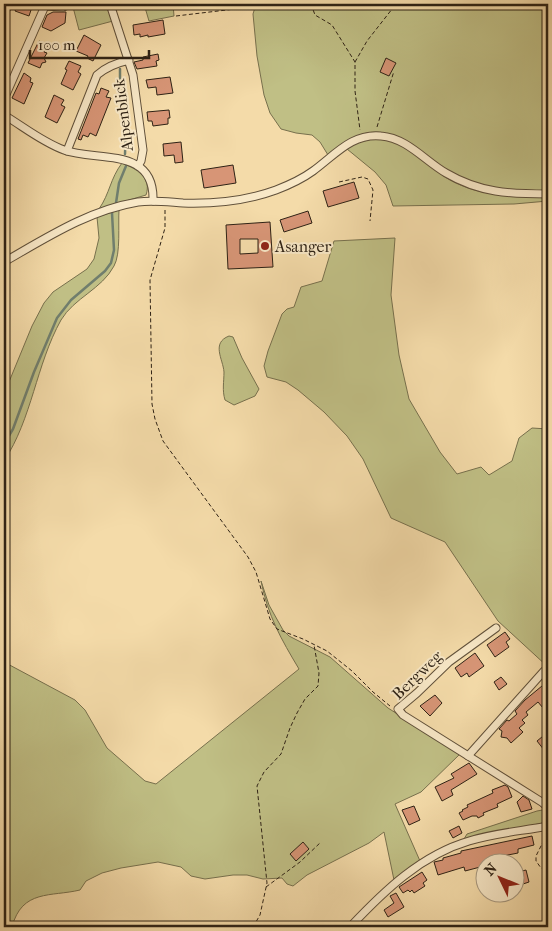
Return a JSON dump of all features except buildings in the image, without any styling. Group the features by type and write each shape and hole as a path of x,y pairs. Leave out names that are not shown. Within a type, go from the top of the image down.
{"street":[{"path":"4,15 8,4"},
{"path":"4,99 45,6 63,7 70,4"},
{"name":"Alpenblick","path":"110,4 133,75 143,150 138,166"},
{"name":"Alpenblick","path":"66,151 97,76 103,70 116,63 129,60"},
{"name":"Alpenblick","path":"4,115 44,141 66,151 78,154 116,157 138,166 146,174 151,184 153,201"},
{"path":"4,262 99,212 126,204 153,201 205,203 244,200 260,196 296,182 351,142 376,135 394,138 404,143 445,173 472,186 502,193 548,194"},
{"name":"Bergweg","path":"496,628 449,662 398,709 546,805 548,797"},
{"path":"468,756 544,671"},
{"path":"350,927 402,877 438,854 459,844 487,836 548,826"}],"path":[{"path":"176,16 276,4"},
{"path":"311,4 316,15 332,25 355,62"},
{"path":"360,138 355,91 355,62 368,41 396,4"},
{"path":"376,135 382,108 394,71"},
{"path":"339,182 362,177 368,180 372,190 370,221"},
{"path":"164,202 166,228 152,271 150,290 152,404 158,430 168,450 210,503 248,557 256,572 270,619 278,629 327,651 352,671 384,702 398,709"},
{"path":"254,927 260,916 267,883 257,786 264,772 281,754 290,728 305,699 318,686 319,674 314,644"},
{"path":"548,826 547,834 536,856 536,861 541,868 548,870"},
{"path":"266,888 300,862 321,842"}],"shaded area":[{"path":"77,4 108,4 113,21 79,30 73,7"},
{"path":"144,4 173,4 174,16 149,21"},
{"path":"256,4 548,4 548,192 497,189 468,181 452,174 407,143 383,133 371,132 358,136 344,143 328,155 320,142 312,135 281,129 270,113 264,95 257,56 253,14"},
{"path":"377,138 394,141 403,146 443,176 462,186 486,193 548,197 548,201 514,204 393,206 386,185 375,172 347,149 355,143"},
{"path":"122,163 138,171 145,179 147,184 146,195 99,209 115,175"},
{"path":"119,210 118,247 114,266 109,274 73,306 61,320 45,355 21,428 4,461 4,394 32,326 44,303 53,292 87,269 94,259 99,238 97,217"},
{"path":"395,238 391,295 399,355 409,399 440,452 457,474 481,467 489,475 512,461 519,438 532,428 548,429 548,667 498,621 445,542 391,518 363,459 347,436 324,412 286,382 267,377 264,366 282,314 287,309 294,307 301,287 322,281 334,241"},
{"path":"229,336 233,337 259,389 255,396 234,405 225,400 223,389 224,372 219,352 220,343"},
{"path":"261,581 269,605 283,630 289,636 330,657 388,708 460,754 421,792 395,804 420,861 394,880 384,832 369,843 307,875 293,886 287,884 282,878 263,879 247,875 205,879 191,876 181,867 158,862 102,873 86,881 80,890 30,900 17,915 12,927 4,927 4,662 75,700 85,710 107,748 145,781 156,784 299,669 276,627 267,605"},
{"path":"548,809 548,822 464,839 467,834"}],"waterway":[{"path":"120,69 120,90 126,127 125,154"},
{"path":"116,203 119,183 126,166"},
{"path":"4,444 13,429 57,318 71,300 105,271 111,263 114,250 112,213"}],"place":[{"name":"Asanger","path":"265,246"}]}
